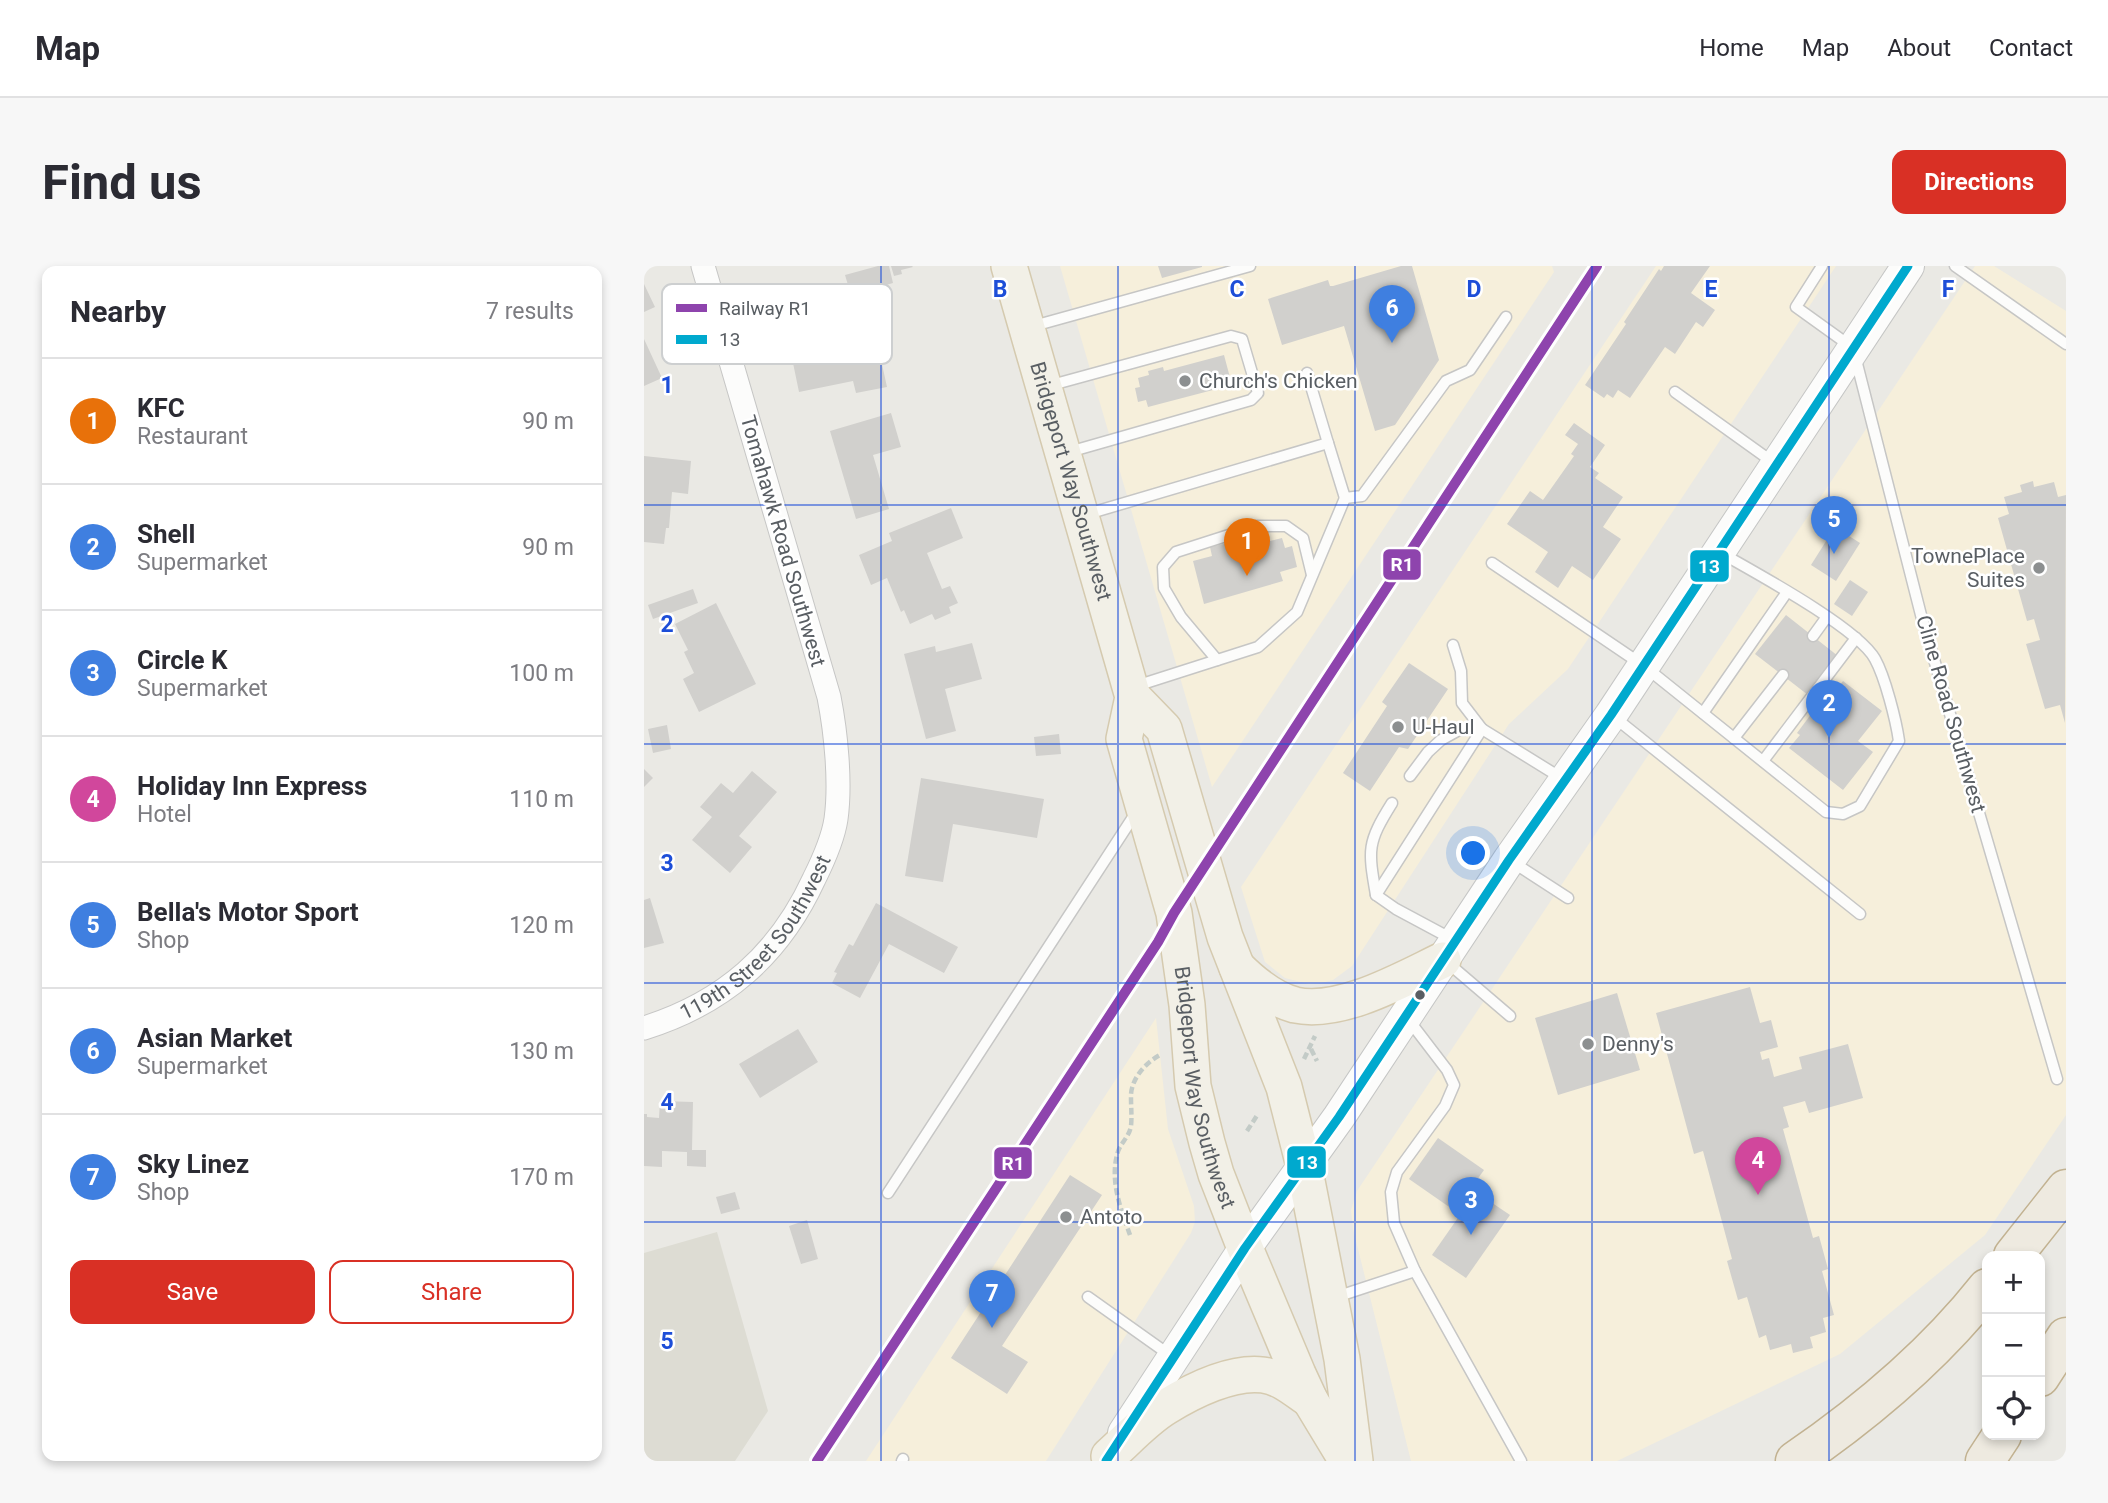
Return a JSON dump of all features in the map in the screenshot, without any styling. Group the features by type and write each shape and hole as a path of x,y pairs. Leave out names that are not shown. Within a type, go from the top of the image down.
{"highway":[{"path":"2017,1251 2066,1189"},
{"path":"1795,1461 1918,1363 1982,1293"},
{"path":"2045,1369 2066,1336"},
{"path":"1985,1461 1999,1440"}],"main road":[{"name":"Bridgeport Way Southwest","path":"1009,266 1132,692 1164,729 1225,937 1284,1087 1304,1166 1330,1299 1349,1406 1354,1461"},
{"path":"1111,1460 1173,1357 1245,1248 1406,1017 1509,860 1612,715 1908,266"},
{"name":"Bridgeport Way Southwest","path":"1132,692 1124,739 1174,913 1187,1006 1193,1086 1216,1174 1310,1400 1348,1461"},
{"path":"1237,967 1250,980 1275,997 1296,1005 1313,1006 1350,1000 1392,984 1450,950"},
{"path":"1245,1248 1291,1296 1315,1362 1349,1406"},
{"path":"1111,1460 1165,1407 1236,1376 1272,1377 1310,1400"}],"street":[{"name":"Tomahawk Road Southwest","path":"703,266 708,284"},
{"name":"Tomahawk Road Southwest","path":"732,364 829,697 834,720 837,766 836,820"},
{"name":"119th Street Southwest","path":"644,1028 673,1019 698,1007 748,972 769,951 805,899 823,860 836,820"}],"lane":[{"path":"1028,328 1250,266"},
{"path":"1822,266 1796,307 1853,348"},
{"path":"1955,266 2066,344"},
{"path":"1345,498 1362,496 1446,381 1470,370 1506,317"},
{"path":"1044,387 1231,336 1242,339 1258,393 1251,400 1063,454"},
{"name":"Cline Road Southwest","path":"1853,348 1921,615 2057,1079"},
{"path":"1132,692 1258,647 1297,612 1345,498 1307,373"},
{"path":"1675,392 1777,464"},
{"path":"1081,516 1328,443"},
{"path":"1217,660 1181,617 1164,588 1163,567 1176,552 1257,526 1286,526 1303,538 1312,575"},
{"path":"1492,563 1644,666 1826,812 1843,814 1860,806 1899,741 1896,721 1875,659 1856,638 1787,592 1719,552"},
{"path":"1703,713 1787,592"},
{"path":"1813,636 1826,618"},
{"path":"1763,761 1856,638"},
{"path":"1453,645 1461,671 1462,703 1482,729 1565,781"},
{"path":"1734,738 1783,676"},
{"path":"1612,715 1860,914"},
{"path":"1410,776 1427,752 1441,740 1460,730 1482,729"},
{"path":"1376,895 1482,729"},
{"path":"888,1193 1143,802"},
{"path":"1392,803 1378,825 1370,846 1376,895 1450,950 1510,1016"},
{"path":"1509,860 1567,898"},
{"path":"1406,1017 1447,1070 1454,1085 1445,1106 1397,1172 1391,1192 1394,1223 1415,1270 1521,1461"},
{"path":"1330,1299 1415,1270"},
{"path":"1088,1297 1173,1357"}],"path":[{"path":"1300,1066 1311,1049 1316,1031"},
{"path":"1311,1049 1317,1061"},
{"path":"1130,1235 1116,1196 1116,1158 1130,1132 1131,1094 1137,1076 1151,1060 1164,1054"},
{"path":"1247,1131 1259,1113"}],"shaded area":[{"path":"1060,266 1552,266 1554,272 1212,787"},
{"path":"1656,266 1836,266 1568,669 1509,724 1352,966 1333,980 1321,983 1309,984 1285,978 1265,962 1241,887"},
{"path":"1975,266 1994,266 2066,311 2066,1115 1985,1235 1840,1354 1617,1461 1411,1461 1353,1229 1351,1210 1357,1191"},
{"path":"1156,1018 1168,1129 1194,1206 1195,1222 1191,1233 1046,1461 866,1461"},
{"path":"717,1232 768,1411 735,1461 644,1461 644,1253"}],"building":[{"path":"878,266 889,266 893,283 848,284 845,275"},
{"path":"891,266 913,267 901,270 902,274 894,276"},
{"path":"1158,266 1202,266 1202,267 1162,278"},
{"path":"1401,266 1412,266 1439,360 1395,425 1375,431 1344,326 1282,345 1268,299 1328,280 1330,286 1333,286"},
{"path":"1664,266 1710,266 1691,293 1715,310 1703,327 1696,322 1675,354 1665,347 1630,398 1618,390 1613,398 1607,394 1604,398 1585,385 1659,269 1661,271"},
{"path":"644,284 655,307 644,312"},
{"path":"644,339 662,378 644,386"},
{"name":"Church's Chicken","path":"1224,355 1232,385 1148,407 1146,400 1138,402 1135,388 1140,387 1138,378 1149,375 1148,371 1163,367 1164,371"},
{"path":"793,364 882,364 887,387 856,393 853,381 799,392"},
{"path":"891,413 901,447 873,455 889,509 856,519 830,431"},
{"path":"1574,423 1605,445 1590,467 1599,473 1595,478 1623,497 1603,527 1621,539 1593,580 1572,566 1558,588 1535,572 1548,552 1507,524 1530,491 1543,500 1574,456 1571,454 1578,444 1565,435"},
{"path":"644,456 691,461 688,494 672,492 669,528 666,528 664,544 644,542"},
{"name":"TownePlace Suites","path":"2033,481 2034,487 2054,482 2058,497 2066,495 2065,723 2060,705 2045,709 2026,644 2040,640 2034,619 2027,621 1998,518 2009,514 2004,497 2022,492 2020,485"},
{"path":"951,508 963,538 927,553 942,589 950,586 958,603 949,607 951,613 935,620 932,614 910,624 904,610 901,612 887,578 871,585 859,555 892,541 889,533"},
{"path":"1835,527 1860,543 1836,581 1811,565"},
{"path":"1282,538 1285,548 1292,546 1297,567 1280,572 1283,581 1204,604 1193,561 1212,556 1210,547 1237,541 1239,549"},
{"path":"1850,580 1868,592 1852,616 1834,604"},
{"path":"693,589 698,603 653,619 648,605"},
{"path":"716,603 756,684 699,712 683,679 694,673 684,652 688,650 675,624"},
{"path":"1786,615 1838,656 1808,695 1755,654"},
{"path":"972,643 982,679 945,689 956,731 926,739 904,654 935,646 936,652"},
{"name":"U-Haul","path":"1409,663 1448,689 1408,749 1399,747 1370,791 1343,773 1387,706 1382,702"},
{"path":"1843,681 1882,711 1858,741 1873,752 1843,790 1789,748 1815,709 1819,712"},
{"path":"667,725 671,749 653,753 648,729"},
{"path":"1059,734 1061,754 1036,756 1034,737"},
{"path":"644,769 653,778 644,787"},
{"path":"752,771 777,792 739,836 752,847 730,873 692,840 712,817 700,807 721,783 733,793"},
{"path":"921,778 1044,799 1037,838 953,824 943,882 905,876"},
{"path":"650,898 664,943 644,948 644,900"},
{"path":"876,903 958,947 944,973 889,944 860,998 832,983 837,973 834,972 849,944 853,946"},
{"path":"1750,987 1760,1023 1771,1020 1778,1047 1760,1052 1762,1060 1769,1058 1774,1077 1802,1069 1799,1057 1848,1044 1863,1098 1809,1113 1805,1101 1783,1107 1789,1127 1783,1129 1813,1238 1819,1236 1828,1269 1822,1271 1834,1315 1823,1318 1826,1332 1810,1337 1813,1348 1793,1353 1791,1344 1770,1350 1766,1335 1759,1338 1747,1297 1738,1300 1727,1261 1732,1259 1703,1151 1694,1154 1656,1013"},
{"name":"Denny's","path":"1617,993 1640,1070 1558,1095 1535,1018"},
{"path":"798,1029 818,1062 760,1098 739,1064"},
{"path":"660,1101 693,1102 692,1150 706,1150 706,1167 687,1166 687,1152 662,1151 662,1167 644,1166 644,1114 647,1114 647,1117 659,1118"},
{"path":"1438,1138 1484,1170 1455,1211 1409,1179"},
{"path":"1070,1175 1102,1195 1002,1346 1028,1362 1007,1394 951,1358"},
{"path":"735,1192 740,1209 721,1214 716,1197"},
{"path":"1476,1192 1510,1215 1466,1278 1432,1255"},
{"path":"807,1220 818,1259 801,1264 789,1226"}],"rail line":[{"name":"R1","path":"817,1461 1597,266"}],"transit line":[{"name":"13","path":"1106,1461 1245,1248 1339,1117 1509,860 1611,715 1908,266"}],"place":[{"name":"Asian Market","path":"1392,343"},
{"name":"Church's Chicken","path":"1185,381"},
{"name":"Bella's Motor Sport","path":"1834,554"},
{"name":"TownePlace Suites","path":"2039,568"},
{"name":"KFC","path":"1247,576"},
{"name":"U-Haul","path":"1398,727"},
{"name":"Shell","path":"1829,738"},
{"name":"Denny's","path":"1588,1044"},
{"name":"Holiday Inn Express","path":"1758,1195"},
{"name":"Antoto","path":"1066,1217"},
{"name":"Circle K","path":"1471,1235"},
{"name":"Sky Linez","path":"992,1328"}]}
